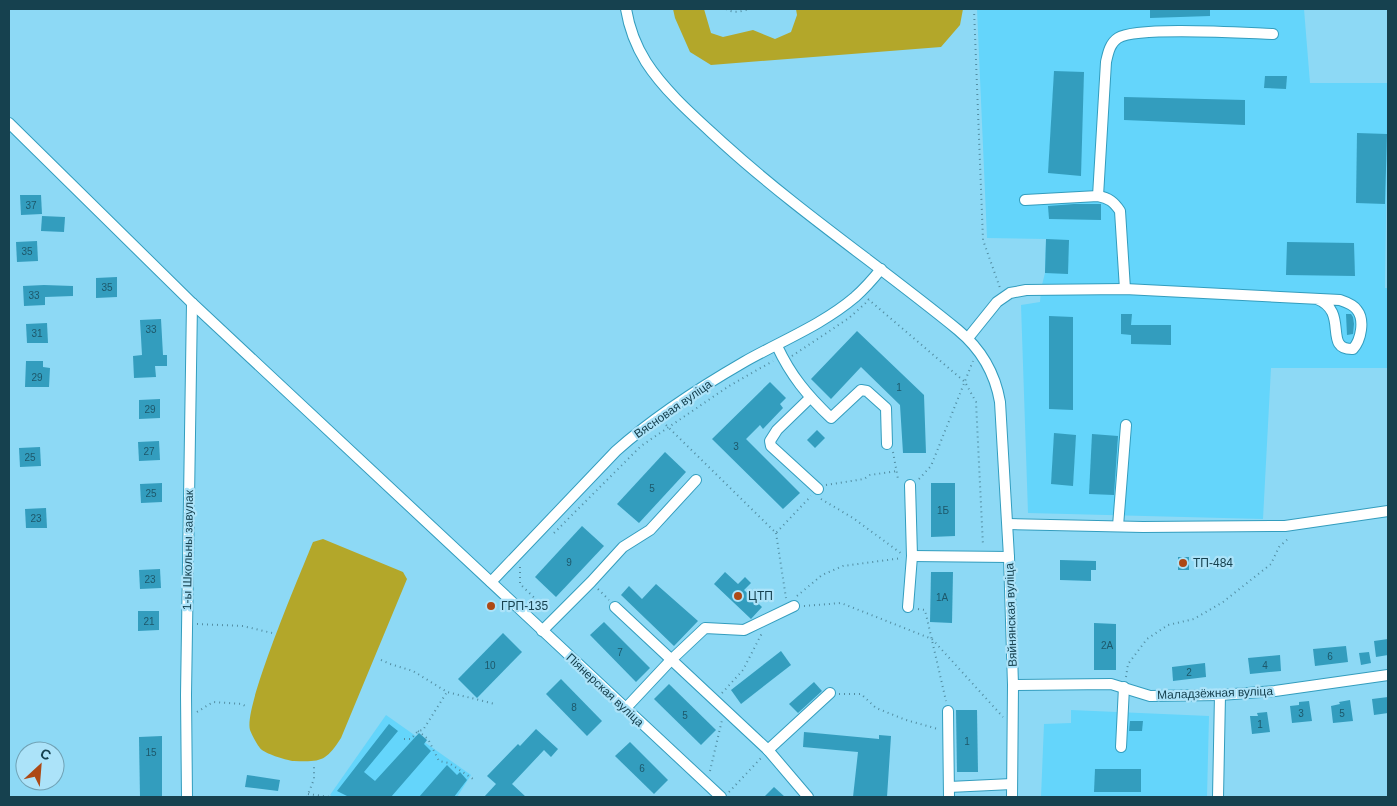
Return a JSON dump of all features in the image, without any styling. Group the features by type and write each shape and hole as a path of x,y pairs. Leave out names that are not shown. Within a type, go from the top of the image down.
{"street":[{"name":"Вяйнянская вуліца","path":"626,9 641,54 680,102 724,143 784,194 968,338 990,369 997,386 1003,433 1008,524 1013,685 1012,797"},
{"path":"1098,196 1106,62 1108,51 1114,41 1120,36 1147,32 1273,34"},
{"name":"Піянерская вуліца","path":"9,123 192,303 625,709 722,797"},
{"path":"1025,200 1098,196 1108,198 1115,204 1120,211 1125,289"},
{"name":"Вясновая вуліца","path":"491,582 633,435 743,363 780,354 860,292 881,269"},
{"path":"968,338 990,309 1010,293 1026,290 1125,289 1340,300 1357,309 1360,320 1360,334 1357,344 1353,349 1342,347 1338,343 1333,313 1330,307 1316,299"},
{"name":"1-ы Школьны завулак","path":"187,797 186,719 192,303"},
{"path":"780,354 797,383 831,418 861,390 867,391 886,408 887,446"},
{"path":"810,398 781,426 770,441 771,446 815,492"},
{"path":"1118,526 1126,425"},
{"path":"542,631 623,547 650,530 696,480"},
{"path":"908,607 912,556 910,487"},
{"path":"1008,524 1209,527 1294,524 1388,511"},
{"path":"912,556 1009,557"},
{"path":"616,607 768,750 808,797"},
{"path":"625,709 671,660 705,628 744,630 791,608"},
{"name":"Маладзёжная вуліца","path":"1013,685 1110,684 1150,696 1220,695 1275,691 1388,675"},
{"path":"1121,747 1124,687"},
{"path":"768,750 830,693"},
{"path":"1218,797 1220,695"},
{"path":"948,711 949,792 1012,784"}],"path":[{"path":"726,9 730,11 748,9"},
{"path":"974,9 983,240 1003,297"},
{"path":"860,292 965,382 976,402 984,557"},
{"path":"553,534 641,446 728,386 780,354 849,318 869,300"},
{"path":"887,446 894,453 898,479 910,487 931,466 978,350"},
{"path":"658,417 776,533 791,608"},
{"path":"776,533 815,492 827,484 864,479 870,475 897,471"},
{"path":"815,492 901,554 912,556"},
{"path":"1124,687 1128,664 1147,640 1168,626 1194,619 1223,602 1271,564 1279,547 1290,537 1294,524"},
{"path":"791,608 795,597 822,576 843,566 912,556"},
{"path":"520,567 520,584 555,618"},
{"path":"591,582 616,607"},
{"path":"791,608 840,603 932,639 1012,728"},
{"path":"908,607 925,610 948,711"},
{"path":"714,701 743,670 770,618"},
{"path":"187,623 243,626 272,633"},
{"path":"381,660 413,671 448,692 495,704"},
{"path":"404,738 411,739 418,731 424,730 448,692"},
{"path":"830,693 861,694 876,708 906,720 948,732"},
{"path":"186,719 213,702 242,704 245,706"},
{"path":"707,784 724,710"},
{"path":"418,731 428,739 439,761 449,763 473,779"},
{"path":"722,797 768,750"},
{"path":"314,767 314,779 307,796 330,797"}],"shaded area":[{"path":"673,9 704,9 711,33 723,37 753,30 775,39 791,32 797,15 796,9 963,9 960,25 941,47 711,65 690,52"},
{"path":"977,9 1304,9 1310,83 1388,83 1385,288 1388,288 1388,368 1271,368 1263,519 1028,513 1021,305 1040,302 1045,273 1046,239 987,238"},
{"path":"323,539 403,572 407,579 341,738 327,756 322,759 291,761 265,752 260,748 250,730 250,717 255,695 274,639 313,542"},
{"path":"1071,710 1209,716 1207,797 1041,797 1044,724 1071,723"},
{"path":"386,715 471,775 457,797 333,797 330,795"}],"building":[{"path":"1150,9 1210,9 1210,16 1150,18"},
{"path":"1054,71 1084,72 1081,176 1048,173"},
{"path":"1265,76 1287,76 1286,89 1264,88"},
{"path":"1124,97 1245,100 1245,125 1124,120"},
{"path":"1357,133 1387,134 1385,204 1356,203"},
{"path":"20,195 41,195 42,214 21,215"},
{"path":"1101,204 1101,220 1049,219 1048,206"},
{"path":"42,216 65,217 64,232 41,231"},
{"path":"1046,239 1069,240 1068,274 1045,273"},
{"path":"37,241 38,261 17,262 16,242"},
{"path":"1287,242 1354,243 1355,276 1286,275"},
{"path":"117,277 117,297 96,298 96,278"},
{"path":"23,286 73,286 73,296 45,297 45,305 24,306"},
{"path":"1121,314 1132,314 1131,325 1171,325 1171,345 1131,344 1131,335 1121,334"},
{"path":"1346,314 1351,314 1353,317 1353,334 1347,335"},
{"path":"1049,316 1073,317 1073,410 1049,409"},
{"path":"161,319 163,355 167,355 167,366 155,366 156,377 134,378 133,356 142,355 140,320"},
{"path":"47,323 48,343 27,343 26,324"},
{"path":"857,331 924,395 926,453 903,453 900,405 861,367 831,399 811,379"},
{"path":"26,361 43,361 43,367 50,368 49,387 25,387"},
{"path":"770,382 786,398 780,404 783,408 763,429 760,425 746,439 800,493 783,509 712,439"},
{"path":"160,399 160,418 139,419 139,400"},
{"path":"817,430 825,438 815,448 807,440"},
{"path":"1054,433 1076,435 1073,486 1051,484"},
{"path":"1092,434 1118,436 1114,495 1089,494"},
{"path":"159,441 160,460 139,461 138,442"},
{"path":"40,447 41,466 20,467 19,448"},
{"path":"665,452 686,472 639,523 617,504"},
{"path":"162,483 162,502 141,503 140,484"},
{"path":"931,483 955,483 955,536 931,537"},
{"path":"46,508 47,528 26,528 25,509"},
{"path":"582,526 604,546 556,597 535,577"},
{"name":"ТП-484","path":"1178,557 1189,557 1189,570 1178,570"},
{"path":"1060,560 1096,561 1096,570 1091,570 1091,581 1060,580"},
{"path":"160,569 161,588 140,589 139,570"},
{"name":"ЦТП","path":"725,572 738,584 745,577 751,583 744,590 762,607 751,619 714,584"},
{"path":"931,572 953,572 952,623 930,622"},
{"path":"656,584 698,621 674,646 621,595 629,586 642,599"},
{"path":"138,611 159,611 159,630 138,631"},
{"path":"604,622 650,668 636,682 590,635"},
{"path":"1094,623 1116,624 1116,670 1094,670"},
{"path":"503,633 522,652 477,698 458,679"},
{"path":"1388,639 1388,655 1376,657 1374,641"},
{"path":"1346,646 1348,662 1315,666 1313,649"},
{"path":"781,651 791,665 741,704 731,690"},
{"path":"1369,652 1371,663 1361,665 1359,653"},
{"path":"1280,655 1281,671 1250,674 1248,658"},
{"path":"1205,663 1206,677 1173,681 1172,667"},
{"path":"561,679 602,721 587,736 546,694"},
{"path":"814,682 822,691 798,713 789,704"},
{"path":"669,684 716,730 701,745 654,699"},
{"path":"1388,697 1388,713 1374,715 1372,699"},
{"path":"1350,700 1353,721 1333,723 1331,706"},
{"path":"1309,701 1312,721 1292,723 1290,706 1299,705 1299,702"},
{"path":"956,710 977,710 978,772 957,772"},
{"path":"1267,712 1270,732 1252,734 1250,716 1258,716 1257,713"},
{"path":"1130,721 1143,721 1142,731 1129,731"},
{"path":"389,724 398,731 364,772 375,781 419,733 427,740 424,744 431,751 391,797 349,797 337,791"},
{"path":"536,729 558,749 551,757 544,750 512,784 526,797 484,797 496,784 487,776 518,744 520,746"},
{"path":"804,732 879,739 879,735 891,736 887,797 853,797 858,752 803,747"},
{"path":"162,736 162,797 140,797 139,737"},
{"path":"630,742 668,780 654,794 615,756"},
{"path":"447,765 457,775 460,772 467,780 454,797 419,797"},
{"path":"1095,769 1141,769 1141,792 1094,792"},
{"path":"247,775 280,780 278,791 245,787"},
{"path":"774,787 785,797 764,797"}],"place":[{"name":"ТП-484","path":"1183,563"},
{"name":"ЦТП","path":"738,596"},
{"name":"ГРП-135","path":"491,606"}]}
